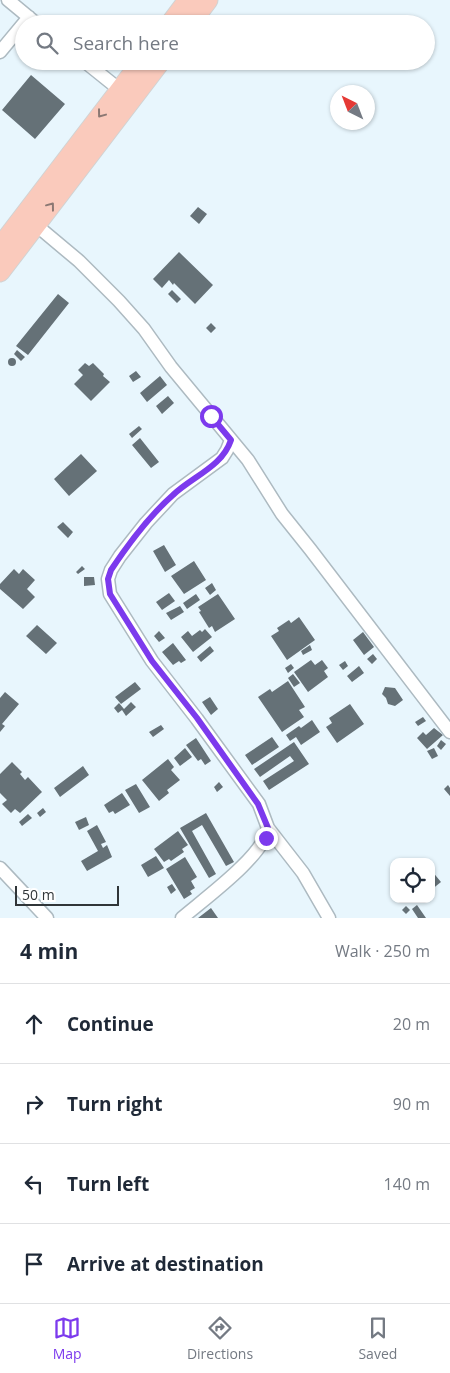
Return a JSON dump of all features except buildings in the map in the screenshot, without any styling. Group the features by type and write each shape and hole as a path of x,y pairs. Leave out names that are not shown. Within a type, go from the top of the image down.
{"main road":[{"path":"177,15 188,0"},
{"path":"197,15 208,0"},
{"path":"0,272 36,225 126,95 138,70"},
{"path":"0,247 126,95 152,70"}],"street":[{"path":"8,0 27,15"},
{"path":"0,52 15,37"},
{"path":"95,70 126,95"},
{"path":"36,225 79,261 144,329 171,367 248,460 282,514 328,571 450,732"},
{"path":"231,440 222,458 173,494 146,523 120,556 111,570 108,579 110,594 152,661 197,718 258,804 268,828 304,873 329,918"},
{"path":"182,918 253,857 264,841 268,828"},
{"path":"264,841 292,856"},
{"path":"1,872 47,918"}],"route":[{"path":"211,416 231,440 222,458 173,494 146,523 120,556 111,570 108,579 110,594 152,661 197,718 258,804 268,828 266,838"}]}
